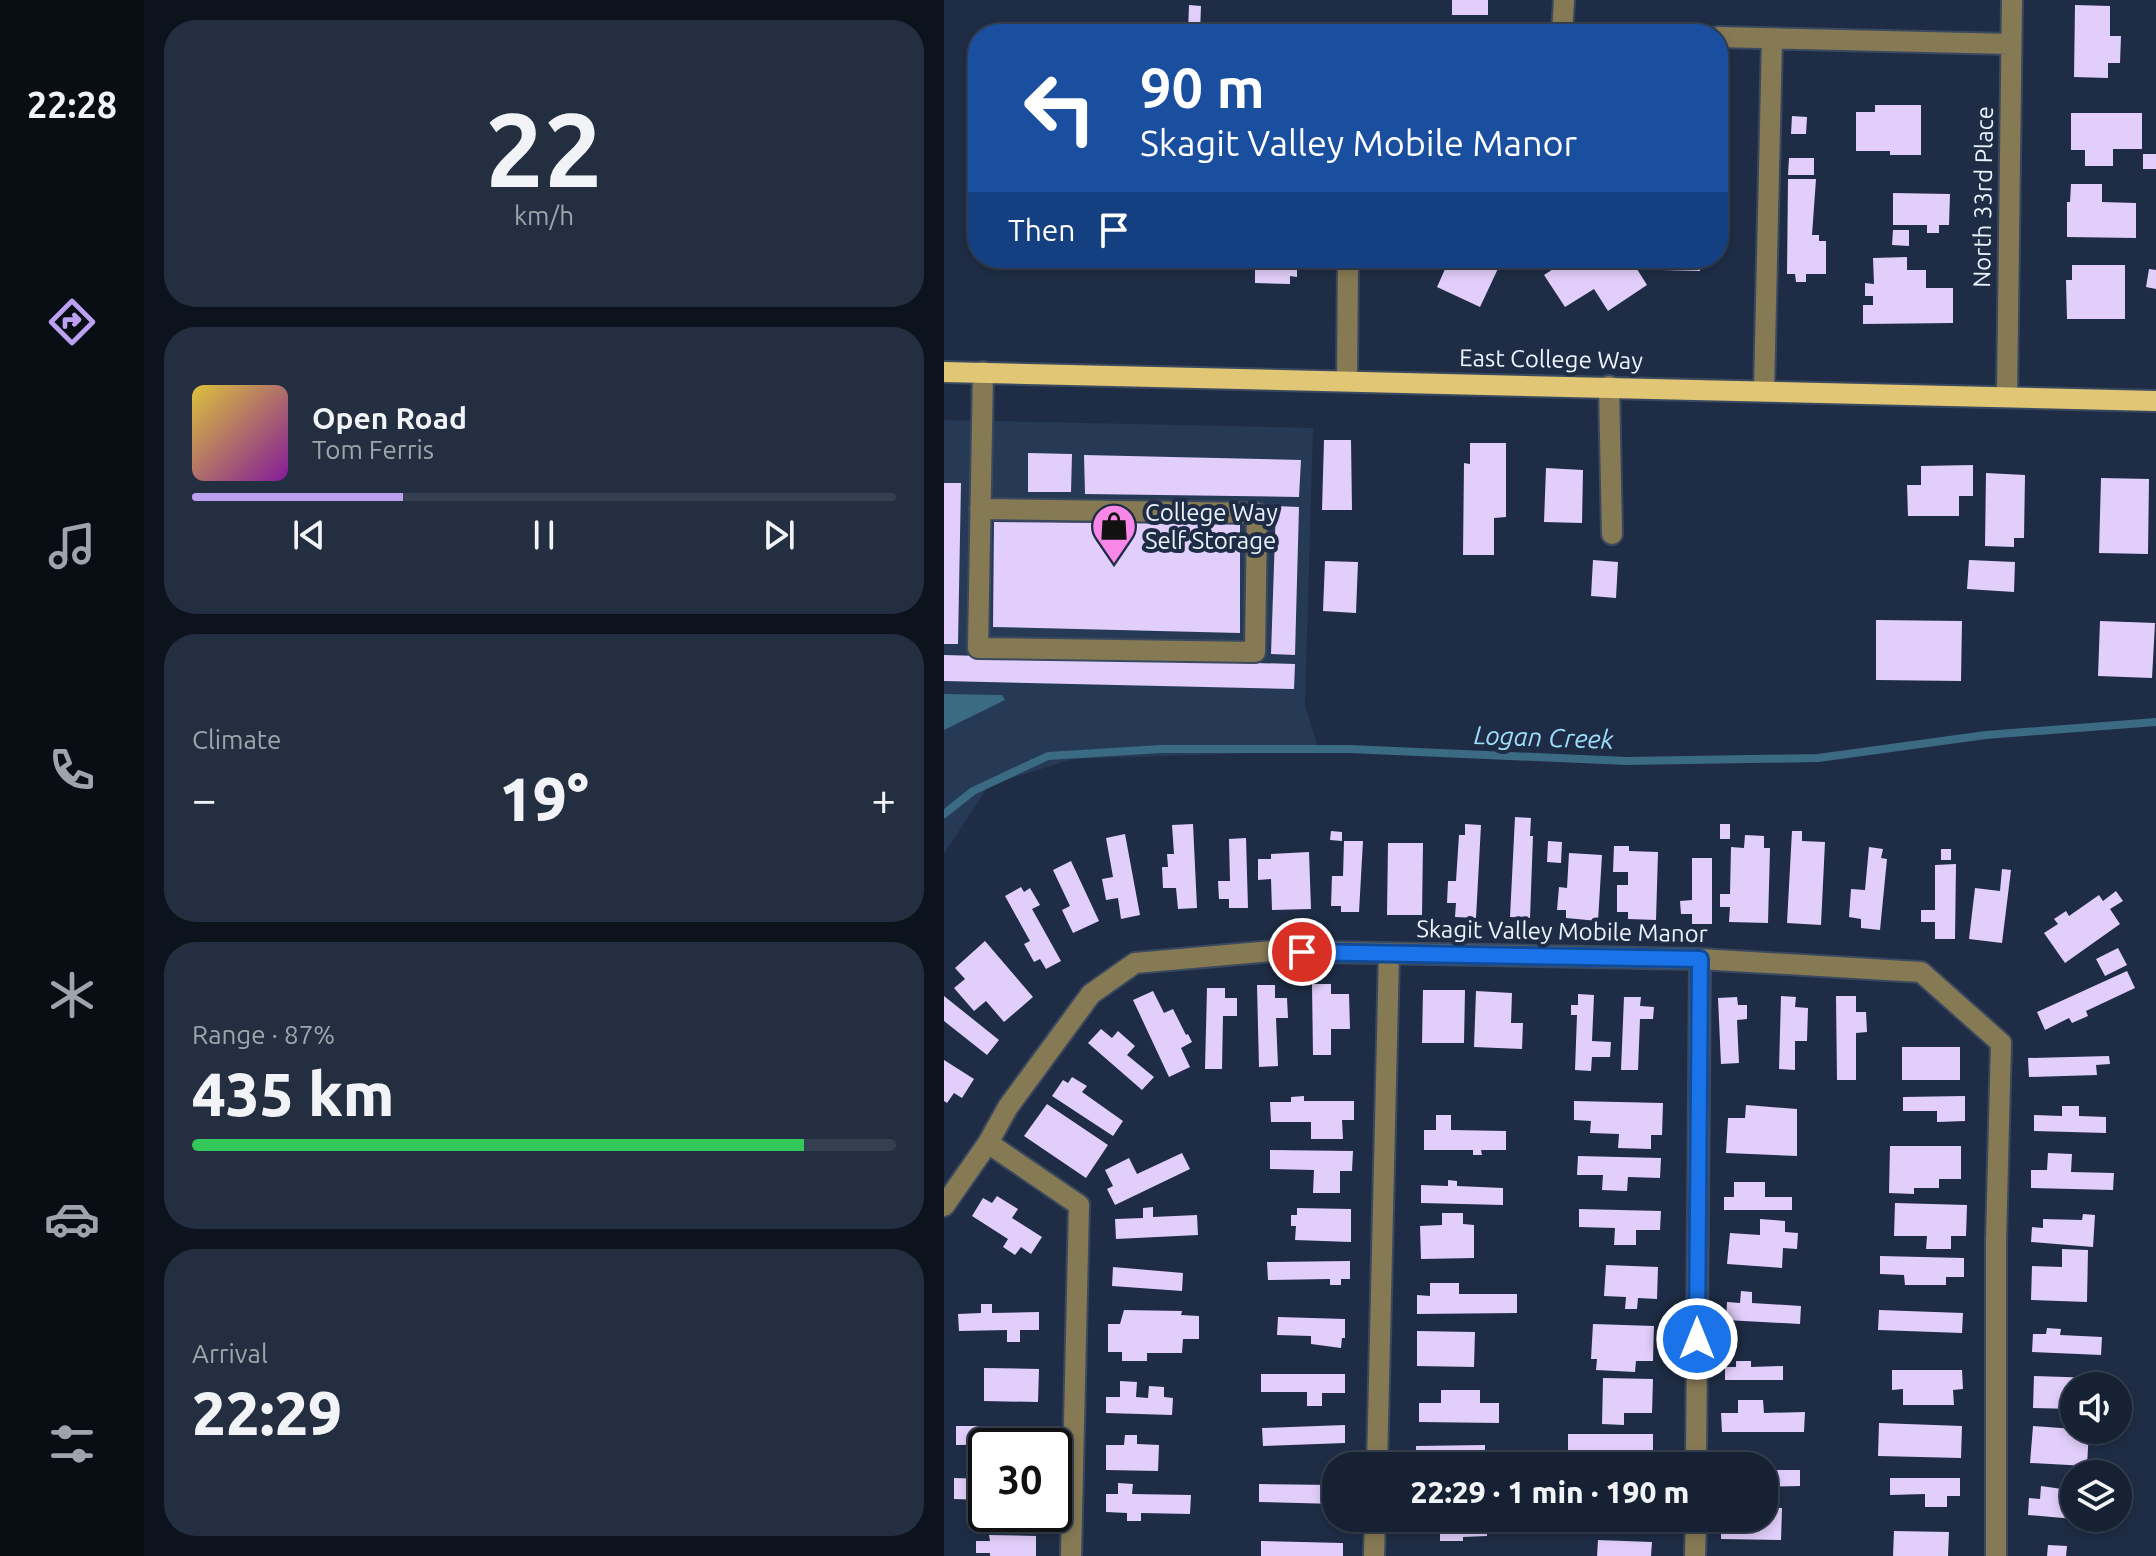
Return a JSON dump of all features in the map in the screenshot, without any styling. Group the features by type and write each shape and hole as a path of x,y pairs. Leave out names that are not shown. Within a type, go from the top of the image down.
{"main road":[{"name":"East College Way","path":"944,372 2156,401"}],"street":[{"path":"1563,24 1564,0"},
{"name":"North 33rd Place","path":"2007,396 2012,0"},
{"path":"1728,37 2011,44"},
{"path":"1764,390 1772,39"},
{"path":"1347,380 1348,268"},
{"path":"980,509 1257,513 1255,652 978,648 980,509 983,372"},
{"path":"1609,386 1612,534"},
{"name":"Skagit Valley Mobile Manor","path":"944,1206 988,1143 1008,1107 1091,994 1135,963 1273,951 1700,959 1921,972 2001,1043 1996,1241 1996,1556"},
{"path":"1377,1452 1389,953"},
{"path":"1696,1452 1700,959"},
{"path":"988,1143 1079,1205 1071,1556"},
{"path":"1374,1556 1375,1532"},
{"path":"1695,1556 1696,1532"}],"shaded area":[{"path":"944,420 1313,428 1305,705 1319,751 1073,759 989,785 944,854"},
{"path":"944,694 1002,695 1005,700 944,730"}],"building":[{"path":"1452,0 1488,0 1488,15 1452,15"},
{"path":"1189,5 1201,6 1200,24 1188,24"},
{"path":"2075,5 2110,6 2110,36 2121,36 2120,63 2108,63 2108,78 2074,77"},
{"path":"1875,105 1921,105 1921,155 1856,151 1856,112 1875,112"},
{"path":"2071,113 2142,113 2142,149 2113,149 2113,166 2085,166 2085,150 2071,150"},
{"path":"1792,116 1807,117 1806,134 1791,134"},
{"path":"2143,154 2156,154 2156,169 2143,169"},
{"path":"1789,158 1814,158 1814,175 1788,175"},
{"path":"1788,179 1816,179 1812,235 1819,235 1819,241 1826,241 1826,274 1806,274 1806,282 1796,282 1795,274 1787,274"},
{"path":"2071,184 2102,184 2102,202 2136,203 2136,238 2067,237 2067,202 2070,202"},
{"path":"1893,193 1950,194 1949,225 1939,225 1939,233 1927,233 1927,225 1893,225"},
{"path":"1893,230 1909,230 1909,246 1892,245"},
{"path":"1907,257 1907,270 1926,270 1926,288 1953,288 1953,323 1863,324 1863,305 1873,305 1873,296 1865,296 1865,283 1874,284 1873,258"},
{"path":"2072,265 2125,265 2125,319 2067,319 2066,280 2072,280"},
{"path":"1255,268 1297,268 1297,277 1290,276 1290,284 1255,283"},
{"path":"1446,268 1498,268 1480,307 1437,287"},
{"path":"1555,268 1636,268 1647,285 1608,311 1594,289 1565,307 1544,275"},
{"path":"1661,268 1700,268 1700,271"},
{"path":"2149,269 2156,270 2156,289 2146,287"},
{"path":"1324,440 1351,440 1352,510 1322,510"},
{"path":"1470,443 1506,443 1506,517 1494,518 1494,555 1463,555 1464,463 1470,464"},
{"path":"1028,453 1072,454 1071,492 1028,492"},
{"path":"1084,455 1301,460 1299,497 1085,494"},
{"path":"1973,465 1973,496 1959,496 1959,516 1908,516 1907,485 1921,485 1921,466"},
{"path":"1546,468 1583,470 1582,523 1544,522"},
{"path":"1986,473 2025,475 2024,538 2014,538 2014,547 1985,546"},
{"path":"2101,478 2149,479 2148,554 2099,553"},
{"path":"944,483 961,483 958,644 944,644"},
{"path":"1276,506 1299,507 1295,655 1271,654"},
{"path":"994,522 1240,524 1240,633 993,627"},
{"path":"1593,560 1618,562 1616,598 1591,596"},
{"path":"1969,560 2015,562 2014,592 1967,589"},
{"path":"1325,561 1358,562 1356,613 1323,611"},
{"path":"1876,620 1962,621 1961,681 1876,680"},
{"path":"2100,621 2155,623 2152,678 2098,676"},
{"path":"944,655 1295,664 1294,689 944,681"},
{"path":"1515,817 1531,818 1530,918 1510,917"},
{"path":"1193,824 1197,908 1178,909 1176,888 1163,888 1162,867 1168,867 1167,854 1174,854 1172,825"},
{"path":"1465,824 1481,825 1476,918 1455,917 1456,903 1447,903 1448,881 1456,881 1459,835 1465,835"},
{"path":"1720,824 1730,824 1730,839 1720,839"},
{"path":"1331,831 1342,832 1342,841 1330,840"},
{"path":"1792,831 1802,831 1802,841 1825,842 1821,925 1787,923"},
{"path":"1125,834 1140,915 1121,919 1118,898 1106,900 1102,879 1113,877 1106,838"},
{"path":"1745,835 1764,836 1764,848 1770,848 1768,923 1729,922 1730,907 1720,907 1720,894 1730,894 1731,847 1744,848"},
{"path":"1246,838 1248,908 1229,908 1229,899 1219,899 1218,881 1230,881 1229,839"},
{"path":"1344,841 1363,841 1359,912 1341,912 1341,906 1331,906 1332,876 1343,876"},
{"path":"1548,841 1562,842 1561,863 1547,862"},
{"path":"1388,843 1423,843 1422,915 1387,915"},
{"path":"1614,846 1629,846 1629,851 1658,852 1656,920 1628,919 1628,912 1617,912 1617,885 1628,885 1628,872 1613,872"},
{"path":"1869,847 1883,849 1881,858 1887,859 1880,930 1861,928 1861,919 1849,917 1851,889 1865,890"},
{"path":"1941,849 1951,849 1951,860 1941,860"},
{"path":"1309,852 1311,909 1272,910 1271,879 1258,880 1258,859 1271,859 1271,854"},
{"path":"1569,853 1602,855 1598,921 1566,918 1566,910 1557,910 1559,887 1567,888"},
{"path":"1692,858 1712,858 1712,924 1692,924 1692,914 1681,914 1680,901 1692,900"},
{"path":"1071,861 1099,921 1073,933 1062,910 1070,906 1053,870"},
{"path":"1956,864 1955,939 1935,939 1935,922 1921,922 1921,910 1935,910 1935,865"},
{"path":"2002,869 2011,870 2002,943 1969,939 1975,888 2000,891"},
{"path":"1021,887 1024,892 1030,888 1040,905 1032,909 1061,961 1046,969 1040,959 1034,962 1024,944 1030,941 1005,896"},
{"path":"2116,891 2123,901 2110,909 2120,924 2065,963 2044,933 2058,924 2054,919 2066,911 2069,916 2099,895 2103,901"},
{"path":"985,941 1033,997 1004,1022 986,1001 974,1011 954,988 965,979 955,968"},
{"path":"2118,948 2127,965 2105,976 2096,959"},
{"path":"2127,971 2135,988 2086,1011 2088,1016 2072,1023 2069,1018 2045,1030 2037,1012"},
{"path":"1312,984 1331,984 1331,994 1349,994 1350,1029 1331,1029 1331,1055 1313,1055"},
{"path":"1257,985 1275,985 1275,998 1287,998 1288,1018 1276,1018 1278,1066 1259,1067"},
{"path":"1207,988 1225,988 1225,998 1237,998 1237,1016 1223,1016 1222,1069 1205,1069"},
{"path":"1423,990 1465,990 1464,1043 1422,1043"},
{"path":"1153,991 1164,1013 1173,1009 1192,1042 1181,1048 1190,1067 1169,1077 1133,1000"},
{"path":"1476,991 1512,993 1511,1023 1523,1023 1522,1049 1474,1047"},
{"path":"1578,994 1594,995 1592,1041 1611,1042 1610,1057 1592,1057 1591,1071 1575,1070 1577,1015 1571,1015 1571,1005 1578,1005"},
{"path":"944,996 999,1040 987,1055 944,1021"},
{"path":"1781,996 1796,997 1795,1007 1808,1008 1807,1041 1795,1041 1795,1070 1779,1069"},
{"path":"1836,996 1856,996 1856,1012 1866,1012 1867,1032 1856,1033 1856,1080 1837,1080"},
{"path":"1624,997 1641,997 1640,1006 1654,1007 1653,1019 1640,1019 1638,1070 1621,1070"},
{"path":"1737,997 1738,1005 1747,1005 1747,1019 1737,1020 1739,1063 1721,1064 1718,998"},
{"path":"1101,1029 1112,1038 1118,1031 1135,1046 1127,1055 1154,1077 1142,1090 1088,1043"},
{"path":"1902,1047 1960,1047 1960,1080 1902,1080"},
{"path":"2109,1056 2110,1064 2096,1065 2097,1075 2029,1077 2028,1058"},
{"path":"944,1060 974,1079 962,1098 954,1093 947,1103 944,1101"},
{"path":"1072,1077 1087,1086 1082,1092 1123,1121 1113,1136 1052,1096 1063,1080 1068,1083"},
{"path":"1304,1096 1304,1101 1354,1101 1354,1120 1342,1120 1343,1139 1311,1139 1311,1122 1271,1122 1270,1102 1291,1102 1291,1097"},
{"path":"1965,1096 1965,1121 1937,1122 1937,1111 1903,1111 1903,1097"},
{"path":"1574,1101 1663,1103 1662,1135 1651,1135 1651,1149 1618,1148 1619,1134 1590,1133 1591,1121 1574,1120"},
{"path":"1047,1104 1108,1145 1086,1178 1024,1136"},
{"path":"1746,1105 1797,1109 1797,1156 1726,1153 1728,1118 1745,1118"},
{"path":"2062,1106 2079,1106 2079,1116 2106,1117 2106,1133 2034,1131 2034,1115 2062,1116"},
{"path":"1436,1115 1451,1115 1451,1130 1506,1131 1506,1150 1481,1150 1482,1155 1473,1155 1473,1150 1424,1150 1424,1130 1436,1130"},
{"path":"1890,1146 1961,1146 1961,1179 1939,1179 1939,1188 1914,1188 1914,1194 1889,1193"},
{"path":"1270,1150 1353,1151 1352,1171 1340,1171 1340,1193 1313,1193 1314,1170 1270,1169"},
{"path":"1182,1153 1190,1169 1115,1205 1107,1189 1113,1186 1105,1170 1129,1158 1137,1174"},
{"path":"2048,1153 2072,1154 2071,1172 2114,1173 2113,1190 2031,1188 2031,1170 2047,1170"},
{"path":"1578,1156 1661,1158 1660,1178 1628,1177 1627,1191 1602,1190 1603,1175 1577,1175"},
{"path":"1448,1180 1457,1181 1457,1186 1503,1188 1503,1205 1421,1203 1421,1185 1448,1186"},
{"path":"1734,1182 1765,1182 1765,1197 1792,1197 1792,1210 1724,1210 1724,1197 1734,1197"},
{"path":"997,1196 1018,1209 1012,1218 1042,1237 1031,1254 1021,1247 1015,1255 1003,1247 1008,1239 972,1216 983,1198 992,1203"},
{"path":"1895,1203 1967,1205 1966,1236 1951,1236 1951,1249 1926,1249 1927,1236 1894,1236"},
{"path":"1153,1207 1153,1217 1197,1215 1198,1235 1116,1239 1115,1219 1143,1218 1143,1208"},
{"path":"1297,1208 1351,1209 1351,1242 1295,1240 1296,1226 1291,1226 1291,1215 1297,1215"},
{"path":"1579,1209 1661,1211 1660,1230 1636,1230 1636,1245 1614,1245 1615,1228 1579,1227"},
{"path":"1442,1213 1463,1213 1463,1224 1474,1225 1474,1258 1421,1259 1420,1226 1442,1225"},
{"path":"2083,1214 2095,1215 2093,1247 2031,1242 2032,1227 2043,1228 2043,1219 2082,1220"},
{"path":"1760,1219 1785,1221 1785,1232 1798,1233 1797,1249 1783,1248 1782,1268 1727,1264 1730,1233 1760,1235"},
{"path":"2062,1249 2088,1250 2087,1302 2031,1300 2032,1266 2062,1267"},
{"path":"1880,1256 1964,1258 1964,1277 1946,1277 1946,1285 1905,1285 1904,1275 1880,1274"},
{"path":"1350,1261 1350,1279 1341,1279 1341,1285 1330,1285 1330,1279 1268,1280 1267,1262"},
{"path":"1606,1265 1658,1267 1657,1299 1638,1298 1637,1309 1625,1309 1626,1297 1604,1296"},
{"path":"1113,1267 1183,1273 1182,1291 1112,1286"},
{"path":"1430,1283 1459,1283 1459,1294 1517,1294 1517,1313 1417,1314 1417,1295 1430,1296"},
{"path":"1741,1291 1752,1292 1752,1303 1801,1306 1800,1324 1726,1320 1727,1302 1740,1303"},
{"path":"981,1304 992,1304 992,1313 1039,1312 1039,1330 1020,1330 1020,1342 1007,1342 1007,1330 959,1331 958,1314 981,1313"},
{"path":"1124,1310 1182,1311 1181,1315 1199,1316 1199,1339 1183,1339 1182,1353 1147,1353 1147,1361 1122,1361 1122,1352 1108,1352 1108,1324 1120,1324"},
{"path":"1879,1310 1963,1313 1962,1333 1878,1330"},
{"path":"1278,1317 1345,1319 1345,1338 1342,1338 1341,1348 1311,1344 1311,1336 1277,1335"},
{"path":"1593,1324 1654,1326 1653,1361 1636,1361 1635,1372 1596,1370 1597,1359 1591,1359"},
{"path":"2047,1328 2061,1329 2060,1335 2102,1337 2101,1355 2032,1352 2033,1334 2046,1334"},
{"path":"1417,1331 1475,1332 1474,1367 1417,1366"},
{"path":"1736,1361 1751,1361 1751,1367 1783,1366 1783,1380 1725,1380 1725,1367 1736,1367"},
{"path":"984,1368 1039,1369 1038,1402 984,1401"},
{"path":"1892,1370 1962,1370 1963,1389 1953,1390 1954,1405 1903,1405 1903,1389 1892,1390"},
{"path":"1261,1374 1345,1374 1345,1393 1322,1393 1322,1406 1307,1406 1307,1392 1261,1392"},
{"path":"2034,1376 2060,1377 2060,1409 2033,1408"},
{"path":"1603,1378 1653,1379 1652,1413 1624,1413 1624,1425 1602,1424"},
{"path":"1120,1381 1137,1382 1136,1397 1148,1398 1149,1386 1164,1387 1164,1397 1173,1398 1172,1415 1106,1413 1106,1397 1120,1397"},
{"path":"1441,1390 1480,1390 1480,1403 1499,1403 1499,1423 1419,1422 1419,1403 1441,1403"},
{"path":"1738,1400 1763,1400 1764,1413 1805,1412 1804,1432 1722,1432 1721,1413 1738,1413"},
{"path":"1879,1423 1962,1426 1961,1458 1878,1456"},
{"path":"1345,1425 1345,1443 1263,1446 1262,1428"},
{"path":"956,1426 1037,1426 968,1428 968,1445 956,1445"},
{"path":"2033,1426 2060,1428 2060,1444 2088,1444 2087,1460 2060,1460 2060,1465 2030,1463"},
{"path":"1568,1434 1653,1434 1653,1452 1568,1452"},
{"path":"1125,1435 1137,1435 1137,1444 1159,1445 1158,1471 1106,1470 1106,1445 1124,1445"},
{"path":"1485,1445 1485,1452 1416,1452 1416,1446"},
{"path":"1778,1470 1800,1470 1800,1486 1778,1487"},
{"path":"954,1478 968,1478 968,1499 954,1499"},
{"path":"1890,1478 1960,1478 1960,1496 1947,1496 1947,1507 1925,1507 1925,1494 1890,1495"},
{"path":"1118,1483 1133,1484 1132,1494 1191,1495 1190,1514 1141,1513 1141,1521 1127,1521 1127,1513 1106,1512 1106,1494 1118,1494"},
{"path":"1259,1484 1322,1485 1322,1504 1259,1502"},
{"path":"2041,1486 2060,1489 2060,1518 2028,1515 2029,1498 2040,1499"},
{"path":"1778,1508 1782,1508 1781,1540 1721,1539 1721,1532 1778,1532"},
{"path":"1894,1531 1949,1532 1948,1556 1893,1556"},
{"path":"1487,1532 1487,1536 1463,1537 1463,1541 1440,1541 1440,1534 1414,1534"},
{"path":"989,1535 1036,1536 1036,1556 976,1553 976,1541 990,1541"},
{"path":"1598,1540 1652,1542 1651,1556 1597,1556"},
{"path":"1261,1541 1343,1543 1343,1556 1261,1556"},
{"path":"2048,1545 2067,1546 2066,1556 2047,1556"}],"waterway":[{"name":"Logan Creek","path":"944,814 973,791 1048,756 1161,749 1349,749 1627,761 1818,758 1986,735 2156,722"}],"place":[{"name":"College Way Self Storage","path":"1114,565"}],"route":[{"path":"1302,952 1700,959 1697,1339"}]}
